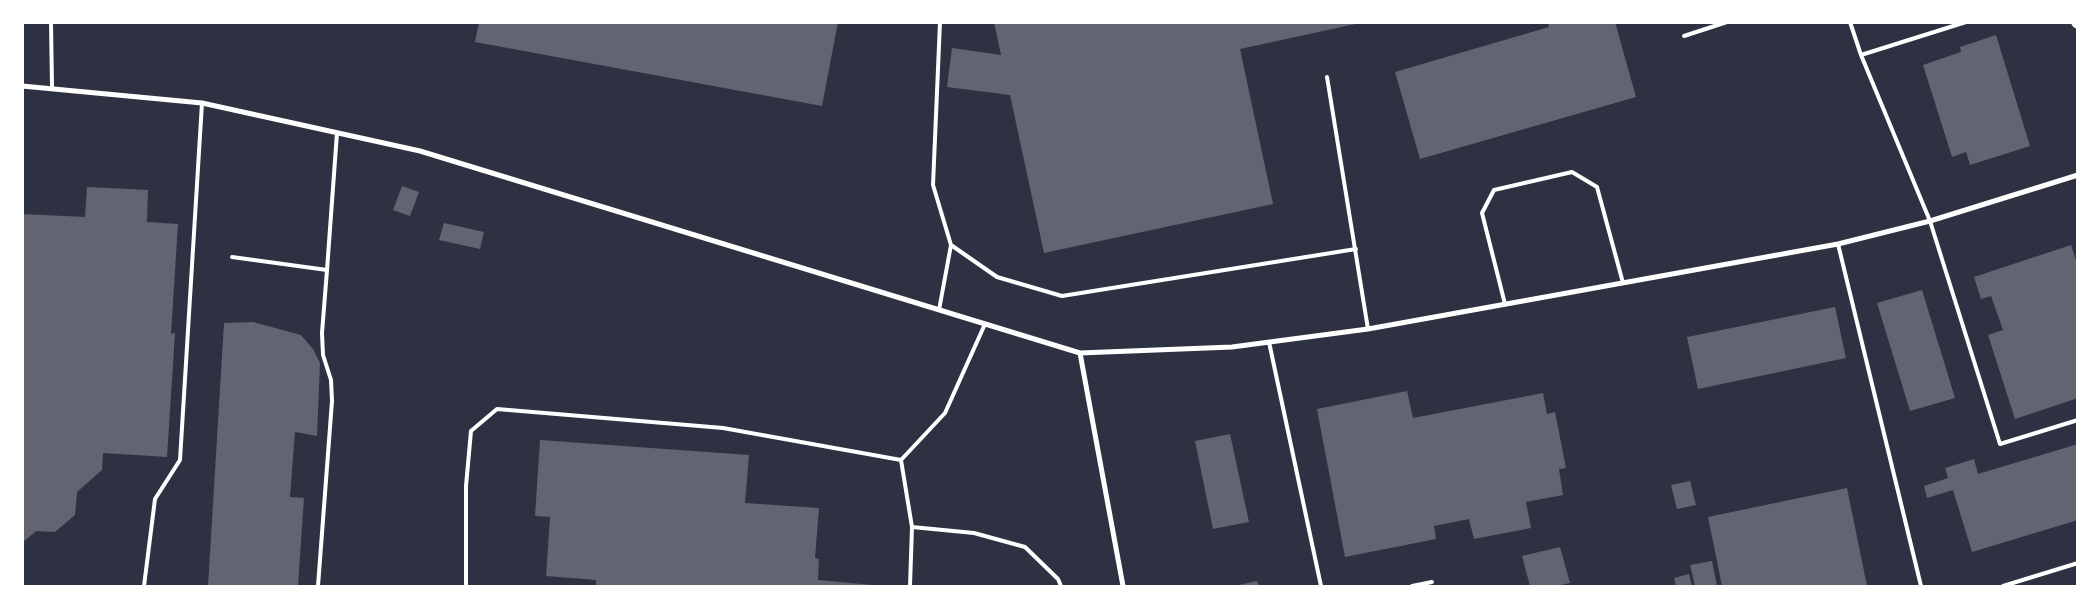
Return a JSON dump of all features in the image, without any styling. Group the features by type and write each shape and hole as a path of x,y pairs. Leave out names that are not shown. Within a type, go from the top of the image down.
{"street":[{"path":"22,86 52,87 202,103 420,151 1080,353 1232,347 1368,329 1838,244 1930,221 2078,175"},
{"path":"1080,353 1123,586"}],"lane":[{"path":"51,22 52,87"},
{"path":"939,310 952,245 933,186 940,22"},
{"path":"1684,36 1727,22"},
{"path":"1850,22 1860,55 1930,221 2000,444 2078,420"},
{"path":"1860,55 1966,22"},
{"path":"1327,77 1368,329"},
{"path":"144,586 154,499 180,460 202,103"},
{"path":"318,586 332,401 331,380 322,355 322,333 337,133"},
{"path":"1505,304 1482,213 1494,190 1572,172 1597,187 1623,283"},
{"path":"1838,244 1921,586"},
{"path":"952,245 997,276 1062,296 1356,249"},
{"path":"232,257 327,270"},
{"path":"901,460 945,413 985,324"},
{"path":"1270,342 1321,586"},
{"path":"466,586 466,486 471,431 497,409 723,428 901,460"},
{"path":"901,460 912,527 910,586"},
{"path":"912,527 974,533 1025,547 1058,579 1061,586"},
{"path":"2003,586 2078,564"},
{"path":"1412,586 1432,582"}],"building":[{"path":"479,22 838,22 822,106 475,42"},
{"path":"994,22 1360,23 1240,49 1273,204 1044,253 1010,95 947,87 952,48 1001,55"},
{"path":"1548,22 1615,22 1636,97 1420,159 1395,72 1549,27"},
{"path":"1996,35 2030,146 1970,165 1966,152 1952,157 1923,65 1961,52 1960,47"},
{"path":"402,186 419,192 410,216 393,210"},
{"path":"87,187 148,190 147,222 178,224 171,334 175,333 167,457 103,453 102,470 77,492 75,515 55,532 36,531 22,543 22,214 85,217"},
{"path":"444,223 484,232 480,249 439,240"},
{"path":"2071,245 2078,267 2078,398 2015,419 1988,335 2003,330 1991,296 1981,299 1974,277"},
{"path":"1922,290 1955,398 1910,411 1877,303"},
{"path":"1835,307 1846,358 1698,389 1687,337"},
{"path":"253,322 301,335 313,349 320,363 317,436 295,432 290,497 304,498 298,586 208,586 224,323"},
{"path":"1407,391 1413,418 1543,393 1547,414 1555,412 1566,468 1559,469 1563,495 1526,502 1531,528 1474,539 1469,519 1434,526 1436,539 1345,557 1317,409"},
{"path":"1230,434 1249,522 1213,529 1195,441"},
{"path":"540,440 749,455 745,503 819,508 815,558 819,559 818,580 883,586 596,586 596,580 546,576 550,517 535,516"},
{"path":"2078,444 2078,520 1972,552 1953,490 1927,498 1924,486 1948,478 1945,468 1974,459 1978,474"},
{"path":"1690,481 1696,505 1677,509 1671,485"},
{"path":"1847,488 1867,586 1722,586 1708,517"},
{"path":"1560,547 1570,583 1556,586 1530,586 1522,556"},
{"path":"1712,561 1717,586 1695,586 1690,565"},
{"path":"1689,574 1692,586 1676,586 1674,578"},
{"path":"1257,581 1259,586 1234,586"}]}
